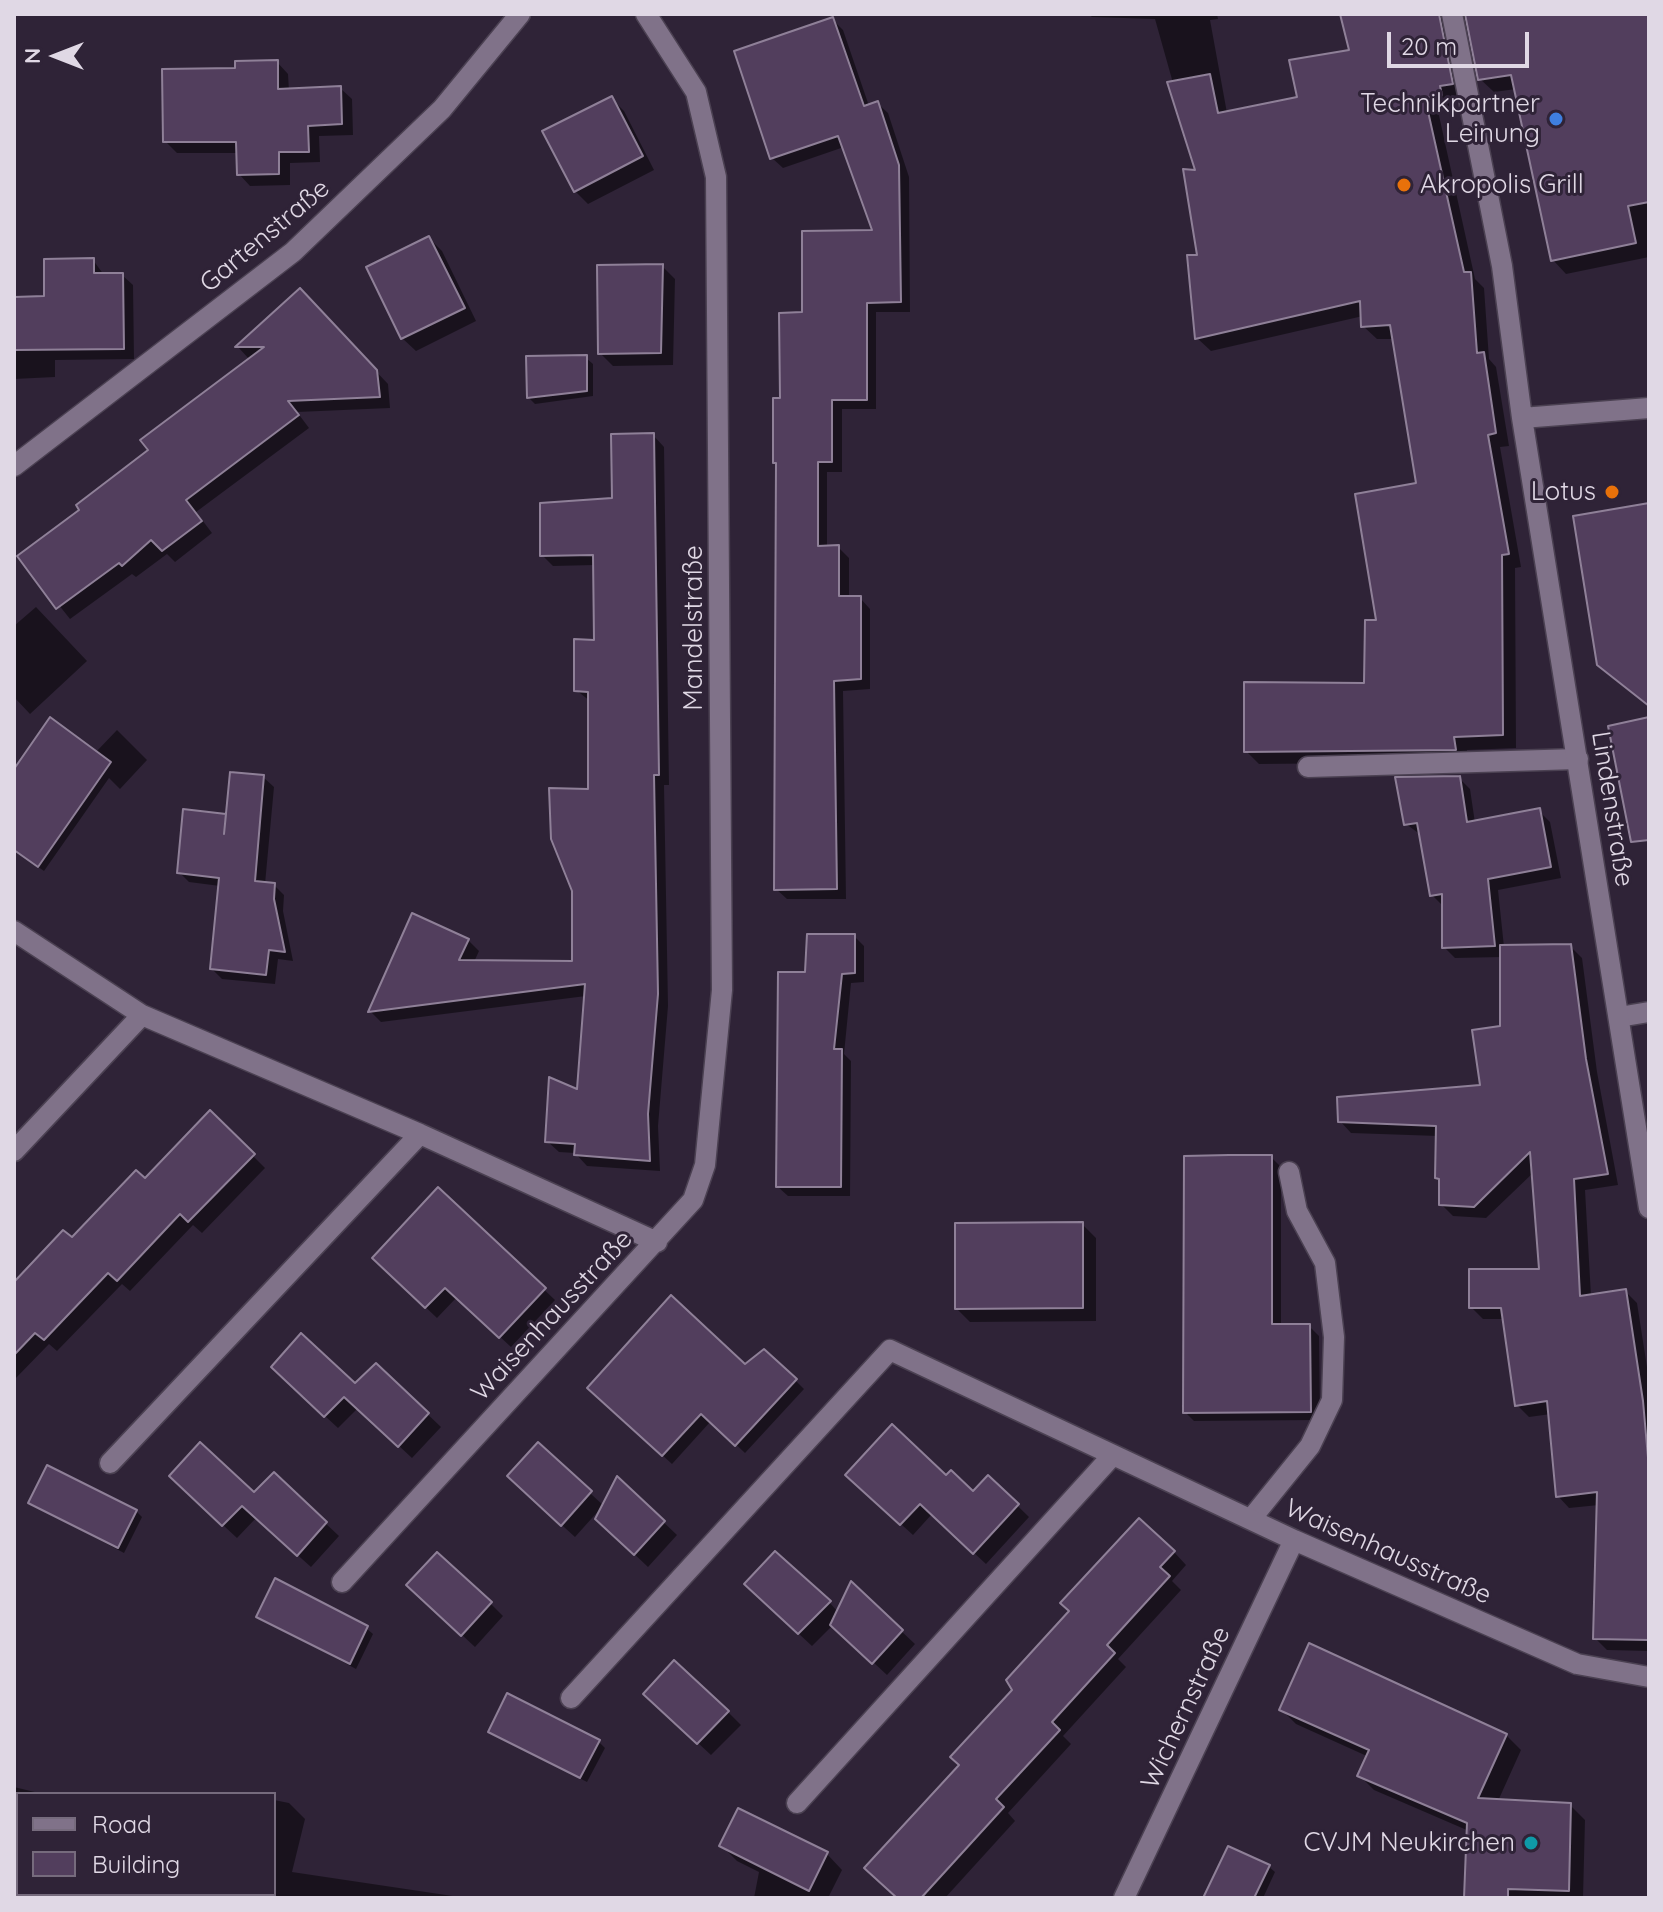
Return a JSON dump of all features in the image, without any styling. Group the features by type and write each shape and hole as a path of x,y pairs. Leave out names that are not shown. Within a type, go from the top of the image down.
{"street":[{"name":"Gartenstraße","path":"14,466 293,252 442,109 520,14"},
{"name":"Lindenstraße","path":"1452,14 1502,266 1522,418 1649,1208"},
{"name":"Mandelstraße","path":"649,15 696,92 716,177 722,990 705,1165 693,1200 657,1242"},
{"path":"1522,418 1649,408"},
{"path":"1308,767 1578,759"},
{"name":"Waisenhausstraße","path":"14,931 142,1015 420,1134 657,1242 342,1582"},
{"path":"1619,1017 1649,1012"},
{"path":"14,1151 142,1015"},
{"path":"110,1463 420,1134"},
{"path":"1251,1519 1310,1446 1332,1400 1334,1337 1325,1263 1297,1211 1289,1172"},
{"name":"Waisenhausstraße","path":"571,1698 890,1350 1294,1540 1577,1664 1649,1677"},
{"path":"797,1803 1112,1456"},
{"name":"Wichernstraße","path":"1124,1898 1294,1540"}],"building":[{"path":"1340,14 1439,14 1453,84 1440,86 1442,95 1425,98 1464,272 1471,272 1477,353 1484,352 1496,433 1488,435 1509,554 1502,555 1503,735 1454,737 1456,750 1244,752 1244,682 1364,683 1365,620 1376,620 1355,494 1416,483 1390,325 1361,327 1360,301 1195,339 1187,255 1197,255 1183,169 1195,170 1167,82 1210,74 1218,113 1297,97 1289,60 1349,50"},
{"path":"1465,14 1649,14 1649,202 1628,206 1636,243 1551,261 1511,75 1478,80"},
{"path":"833,17 864,106 878,101 899,165 901,302 867,303 867,400 832,400 832,462 818,462 818,546 839,545 839,596 861,596 861,679 834,681 837,889 774,890 776,463 773,463 773,398 780,398 779,313 802,312 802,231 872,230 838,136 770,159 734,51"},
{"path":"278,60 278,89 341,86 342,124 308,126 309,152 279,152 279,174 237,175 236,142 163,142 162,69 235,68 235,61"},
{"path":"612,96 643,156 574,192 542,131"},
{"path":"429,236 465,308 401,339 366,267"},
{"path":"94,258 94,273 123,273 124,349 14,350 14,297 44,296 44,259"},
{"path":"663,264 661,353 598,354 597,265"},
{"path":"300,288 377,370 380,397 288,401 299,415 186,500 202,521 162,551 151,540 122,566 119,563 56,609 17,556 79,510 76,505 148,450 140,440 264,347 235,347"},
{"path":"587,355 587,391 527,398 526,356"},
{"path":"654,433 659,775 654,775 658,994 648,1114 650,1161 574,1155 575,1144 545,1142 549,1077 577,1089 585,984 368,1012 412,913 469,939 459,960 572,961 572,891 551,839 549,788 588,789 588,692 574,691 574,639 594,640 593,555 540,556 540,503 612,498 611,434"},
{"path":"1649,503 1649,706 1597,665 1573,516"},
{"path":"50,717 111,762 38,867 14,850 14,769"},
{"path":"1649,717 1649,840 1631,842 1608,726"},
{"path":"230,772 264,775 255,881 275,883 274,899 285,952 269,950 266,975 210,969 219,878 177,873 183,809 226,814"},
{"path":"1460,776 1467,822 1540,808 1551,867 1488,879 1495,946 1442,948 1442,894 1430,896 1417,823 1404,825 1395,777"},
{"path":"807,934 855,934 855,973 842,974 834,1049 842,1049 841,1187 776,1187 778,972 805,972"},
{"path":"1571,944 1586,1059 1608,1174 1574,1179 1580,1296 1626,1289 1643,1401 1649,1469 1649,1640 1593,1639 1597,1492 1556,1497 1547,1401 1515,1406 1501,1308 1469,1308 1469,1269 1539,1269 1530,1152 1474,1207 1439,1205 1439,1179 1435,1178 1436,1126 1338,1122 1337,1097 1480,1085 1472,1030 1500,1026 1500,945"},
{"path":"210,1110 255,1154 188,1222 180,1214 117,1281 108,1273 44,1340 35,1333 14,1355 14,1282 63,1230 72,1237 136,1170 145,1178"},
{"path":"1272,1155 1272,1324 1310,1324 1311,1412 1183,1413 1184,1156"},
{"path":"438,1187 546,1288 499,1338 445,1288 425,1308 372,1258"},
{"path":"1083,1222 1083,1308 955,1309 955,1223"},
{"path":"671,1295 745,1364 764,1349 797,1379 735,1446 701,1414 662,1456 587,1388"},
{"path":"301,1333 355,1383 376,1363 429,1413 398,1447 344,1397 324,1417 271,1367"},
{"path":"892,1424 946,1475 951,1470 973,1491 988,1475 1019,1504 973,1554 920,1504 900,1525 845,1475"},
{"path":"200,1442 254,1492 274,1472 327,1522 297,1556 242,1506 222,1526 169,1476"},
{"path":"538,1442 592,1491 561,1526 507,1476"},
{"path":"47,1465 137,1510 118,1548 28,1503"},
{"path":"617,1476 665,1521 634,1555 595,1519"},
{"path":"1139,1518 1175,1551 1160,1567 1170,1576 1107,1645 1115,1653 1052,1722 1060,1730 996,1799 1004,1807 921,1898 897,1898 864,1868 959,1765 950,1757 1012,1690 1006,1680 1069,1611 1060,1603"},
{"path":"775,1551 831,1601 798,1634 744,1584"},
{"path":"437,1552 492,1602 461,1636 406,1585"},
{"path":"275,1578 368,1626 350,1664 256,1617"},
{"path":"851,1581 903,1630 872,1664 830,1625"},
{"path":"1309,1643 1507,1734 1478,1798 1571,1803 1569,1891 1508,1889 1508,1898 1464,1898 1467,1823 1357,1776 1369,1750 1279,1710"},
{"path":"674,1660 729,1711 697,1744 643,1694"},
{"path":"507,1693 600,1740 580,1778 488,1732"},
{"path":"738,1808 828,1852 809,1891 719,1846"},
{"path":"1228,1846 1270,1865 1254,1898 1203,1898"}],"place":[{"name":"Technikpartner Leinung","path":"1556,119"},
{"name":"Akropolis Grill","path":"1404,185"},
{"name":"Lotus","path":"1612,492"},
{"name":"CVJM Neukirchen","path":"1531,1843"}]}
